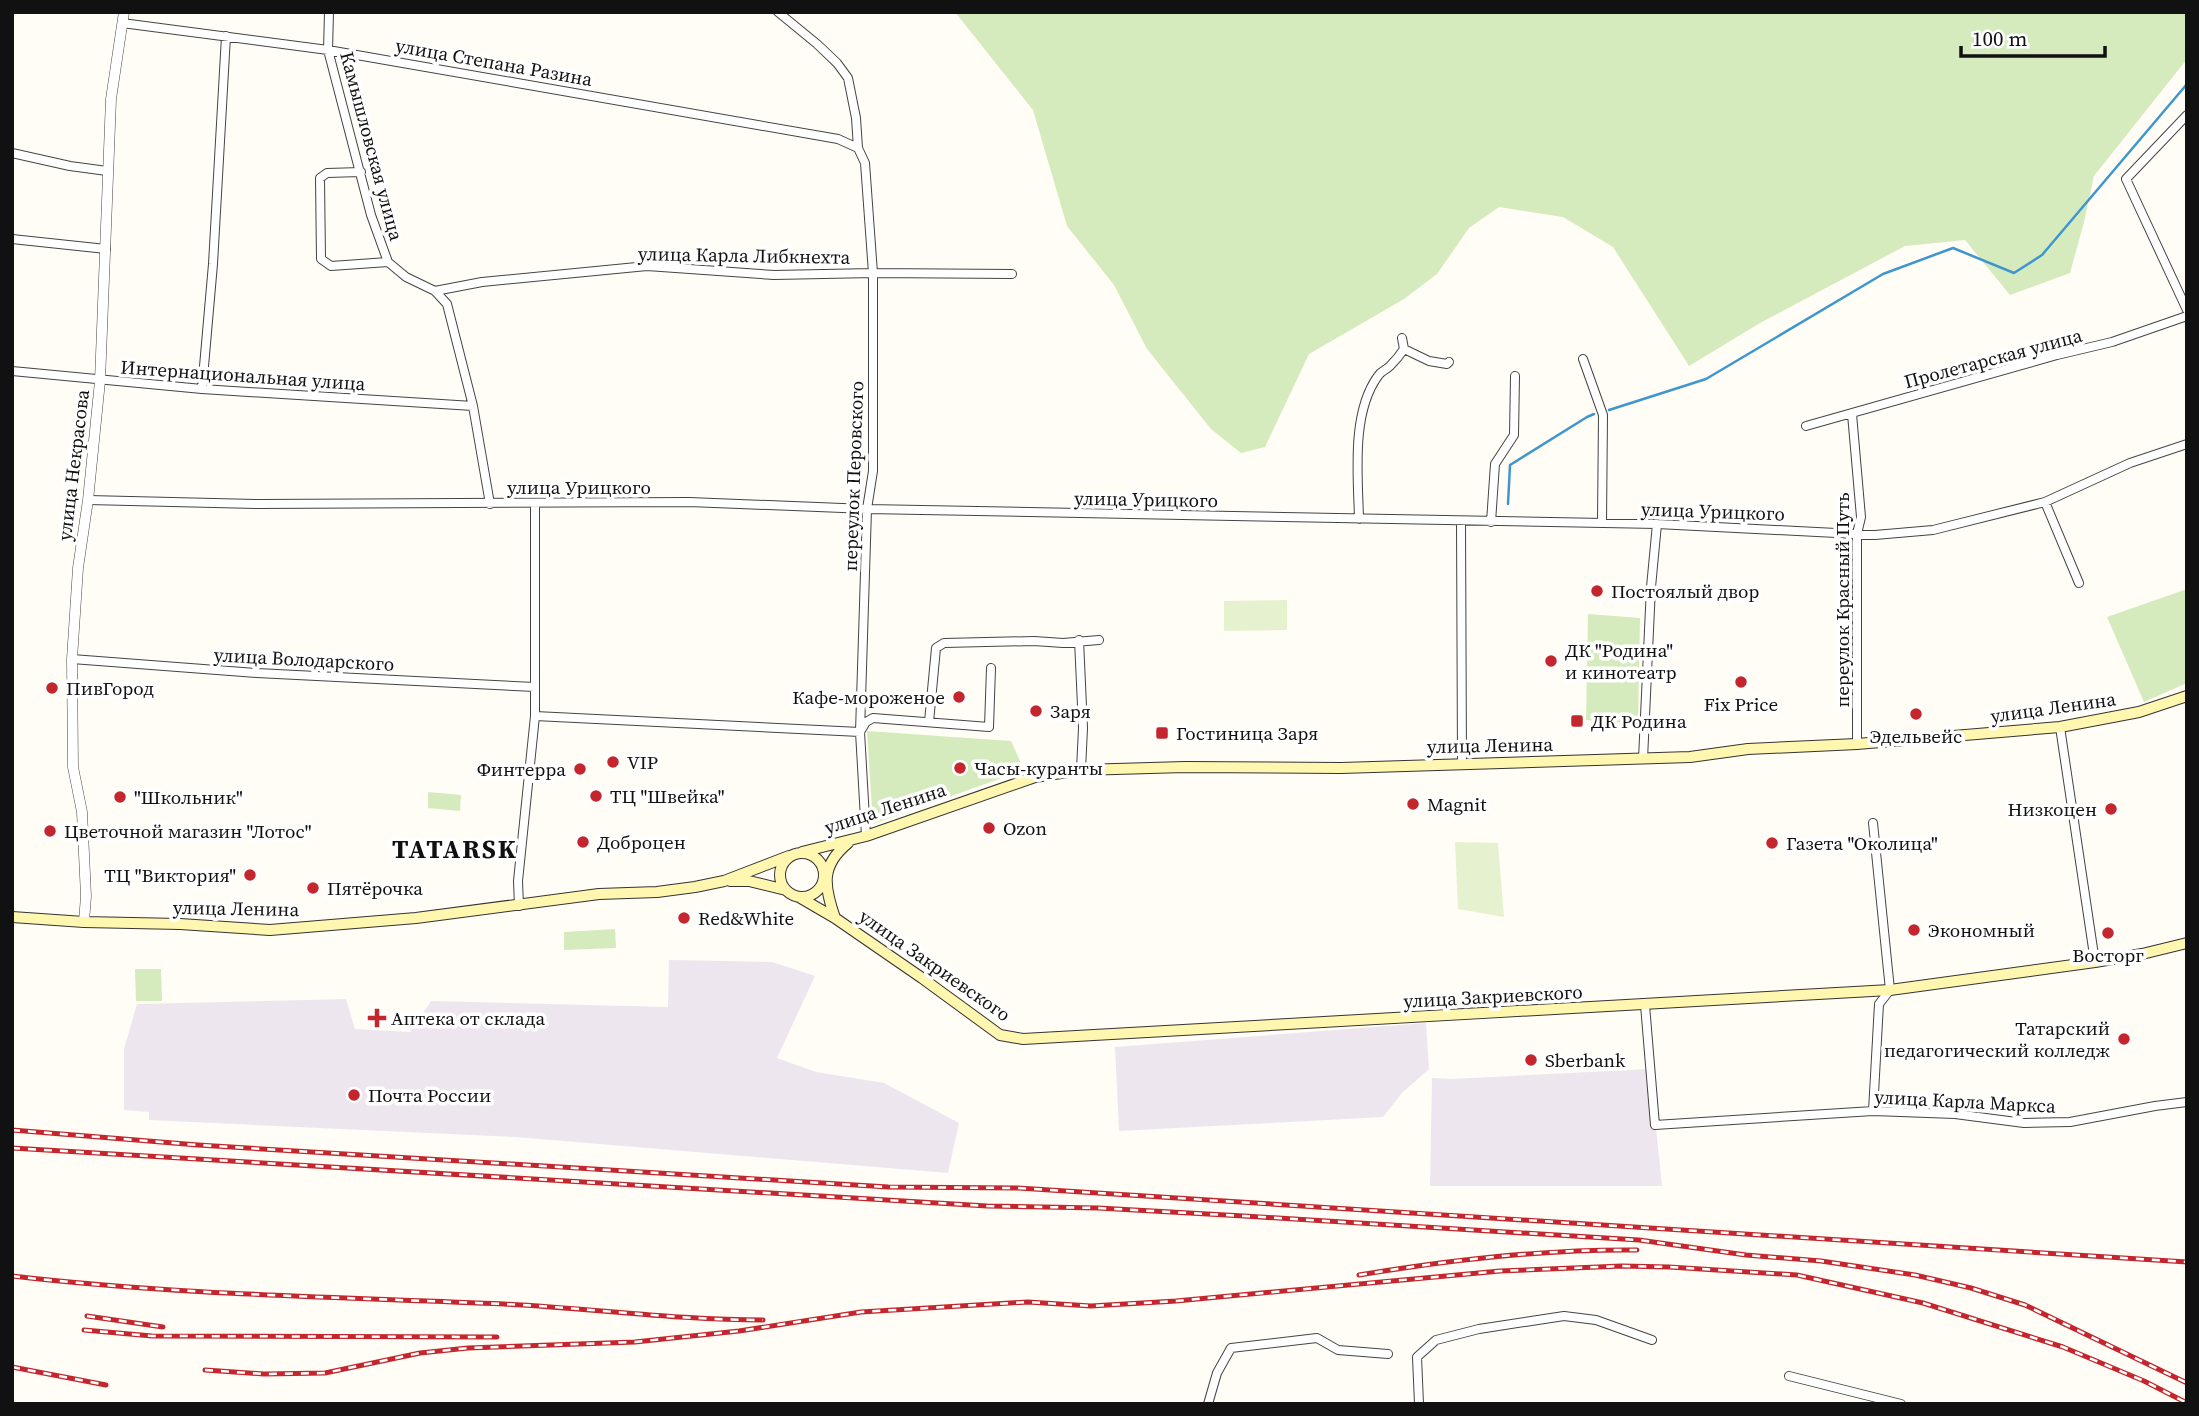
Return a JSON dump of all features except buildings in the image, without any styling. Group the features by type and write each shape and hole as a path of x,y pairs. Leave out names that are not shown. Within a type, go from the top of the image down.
{"main road":[{"name":"улица Ленина","path":"12,917 270,930 416,918 599,894 657,892 724,881 789,856 866,836 1035,777 1081,770 1185,767 1340,768 1690,757 1748,749 1857,744 2060,727 2139,712 2187,696"},
{"path":"724,881 749,881 786,890 799,897 813,894 819,890 840,850 850,841 866,836"},
{"name":"улица Ленина","path":"802,852 816,857 824,869 825,877"},
{"path":"786,890 779,877 780,869 789,856"},
{"path":"825,877 835,918"},
{"name":"улица Закриевского","path":"799,897 835,918 1000,1035 1023,1039 1890,990 2095,962 2187,943"}],"street":[{"name":"Камышловская улица","path":"329,12 328,50 371,215 388,262 406,277 435,291"},
{"name":"переулок Перовского","path":"778,12 817,44 848,78 856,118 858,148 865,163 873,273 873,471 867,509 860,732 866,836"},
{"name":"улица Степана Разина","path":"123,18 328,50 838,139 858,148"},
{"name":"улица Некрасова","path":"83,922 86,896 82,812 73,766 72,659 78,568 89,500 100,381 111,99 123,18"},
{"path":"202,389 214,264 226,36"},
{"path":"2187,114 2126,179 2187,310"},
{"path":"12,153 107,171"},
{"path":"361,172 327,173 320,178 321,259 331,266 388,262"},
{"path":"12,239 106,249"},
{"name":"улица Карла Либкнехта","path":"435,291 482,282 647,266 774,275 1012,274"},
{"path":"435,291 447,304 473,406 490,504"},
{"name":"Пролетарская улица","path":"1806,426 2112,342 2187,316"},
{"path":"1402,338 1404,349"},
{"path":"1404,349 1439,364 1447,365 1449,362"},
{"path":"1359,519 1360,419 1370,387 1404,349"},
{"path":"1583,359 1603,415 1602,523"},
{"name":"Интернациональная улица","path":"12,371 202,389 473,406"},
{"path":"1491,522 1495,464 1514,435 1515,376"},
{"name":"переулок Красный Путь","path":"1852,414 1861,517 1857,534 1857,744"},
{"name":"улица Урицкого","path":"89,500 258,504 689,502 867,509 1657,524 1875,535 1933,530 2045,502 2130,463 2187,444"},
{"path":"2045,502 2080,583"},
{"path":"519,906 518,881 535,716 535,504"},
{"path":"1461,521 1462,763"},
{"path":"1643,759 1650,598 1657,524"},
{"path":"1079,640 1083,728 1081,770"},
{"path":"929,722 936,648 944,643 1063,643 1099,640"},
{"name":"улица Володарского","path":"72,659 257,673 535,687"},
{"path":"535,716 860,732 866,722 873,718 989,727 991,668"},
{"path":"2060,727 2095,962"},
{"path":"1872,823 1890,990 1879,1004 1873,1111"},
{"name":"улица Карла Маркса","path":"1645,1005 1655,1125 1873,1111 1955,1114 2024,1123 2059,1123 2187,1102"},
{"path":"1419,1404 1417,1357 1436,1340 1479,1329 1564,1316 1596,1320 1652,1340"},
{"path":"1208,1404 1217,1373 1231,1348 1317,1338 1338,1350 1388,1354"},
{"path":"1789,1376 1901,1404"}],"shaded area":[{"path":"669,960 772,962 815,976 777,1058 816,1072 884,1083 959,1123 948,1173 515,1137 149,1120 149,1112 124,1110 124,1049 137,1004 346,999 355,1029 410,1032 431,1001 668,1007"},
{"path":"1426,1023 1429,1069 1402,1093 1383,1117 1119,1131 1115,1047"},
{"path":"1650,1069 1662,1186 1430,1186 1432,1078"}],"green space":[{"path":"955,12 2187,12 2187,59 2094,176 2070,273 2010,295 1965,240 1905,246 1760,323 1689,366 1613,247 1563,217 1499,207 1469,228 1437,274 1404,299 1309,354 1265,447 1241,453 1211,429 1147,349 1114,285 1067,226 1033,110"},
{"path":"2187,589 2187,683 2144,702 2107,617"},
{"path":"1287,600 1287,630 1224,631 1224,601"},
{"path":"1588,614 1640,618 1638,724 1586,720"},
{"path":"867,731 1011,741 1024,770 873,824"},
{"path":"428,792 461,795 460,811 428,808"},
{"path":"1455,842 1498,843 1504,917 1458,909"},
{"path":"615,929 616,948 564,950 564,932"},
{"path":"135,969 161,969 162,1001 136,1001"}],"waterway":[{"path":"1609,410 1706,379 1883,274 1953,248 2014,273 2042,255 2187,84"},
{"path":"1508,504 1510,465 1594,414"}],"railway":[{"path":"12,1130 198,1145 888,1187 1018,1188 2187,1262"},
{"path":"12,1148 987,1206 1098,1208 1639,1240 1746,1255 1821,1261 1915,1275 1971,1288 2025,1305 2187,1383"},
{"path":"1359,1275 1498,1256 1637,1250"},
{"path":"205,1370 264,1374 325,1373 420,1353 468,1348 635,1342 739,1331 861,1312 1028,1302 1091,1306 1176,1301 1500,1271 1622,1266 1797,1275 1923,1303 2063,1347 2144,1381 2187,1403"},
{"path":"12,1276 196,1291 504,1304 763,1320"},
{"path":"87,1316 163,1327"},
{"path":"84,1330 152,1336 497,1337"},
{"path":"12,1367 106,1385"}],"place":[{"name":"Постоялый двор","path":"1597,591"},
{"name":"ДК \"Родина\" и кинотеатр","path":"1551,661"},
{"name":"Fix Price","path":"1741,682"},
{"name":"ПивГород","path":"52,688"},
{"name":"Кафе-мороженое","path":"959,697"},
{"name":"Заря","path":"1036,711"},
{"name":"Эдельвейс","path":"1916,714"},
{"name":"ДК Родина","path":"1577,721"},
{"name":"Гостиница Заря","path":"1162,733"},
{"name":"VIP","path":"613,762"},
{"name":"Часы-куранты","path":"960,768"},
{"name":"Финтерра","path":"580,769"},
{"name":"ТЦ \"Швейка\"","path":"596,796"},
{"name":"\"Школьник\"","path":"120,797"},
{"name":"Magnit","path":"1413,804"},
{"name":"Низкоцен","path":"2111,809"},
{"name":"Ozon","path":"989,828"},
{"name":"Цветочной магазин \"Лотос\"","path":"50,831"},
{"name":"Доброцен","path":"583,842"},
{"name":"Газета \"Околица\"","path":"1772,843"},
{"name":"ТЦ \"Виктория\"","path":"250,875"},
{"name":"Пятёрочка","path":"313,888"},
{"name":"Red&White","path":"684,918"},
{"name":"Экономный","path":"1914,930"},
{"name":"Восторг","path":"2108,933"},
{"name":"Аптека от склада","path":"377,1018"},
{"name":"Татарский педагогический колледж","path":"2124,1039"},
{"name":"Sberbank","path":"1531,1060"},
{"name":"Почта России","path":"354,1095"}],"district":[{"name":"TATARSK","path":"455,849"}]}
